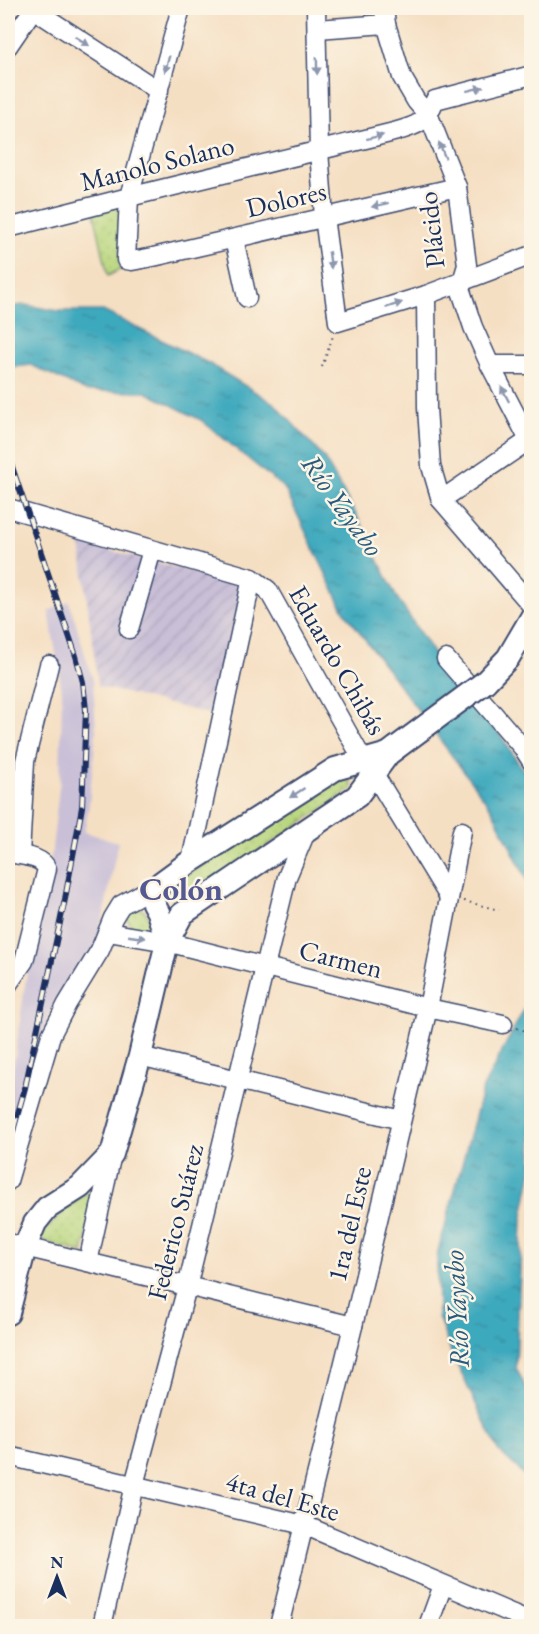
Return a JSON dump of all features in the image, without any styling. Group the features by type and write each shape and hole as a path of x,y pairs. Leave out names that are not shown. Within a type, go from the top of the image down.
{"main road":[{"path":"167,942 153,903 154,895 161,883 191,861 335,769 369,767 392,751 484,682 508,658 531,617"},
{"path":"357,796 369,767"},
{"path":"8,1313 16,1245 47,1208 80,1187 112,1154 140,1056 167,942 182,914 357,796 363,783 360,774 352,770 335,769"},
{"path":"158,912 182,914"}],"street":[{"path":"8,46 33,8 159,91"},
{"path":"129,196 182,8"},
{"path":"316,8 319,151 324,218 338,322 426,294 531,255"},
{"path":"317,29 385,16"},
{"name":"Plácido","path":"385,16 402,77 416,101 429,116 458,187 467,266 460,288 473,327 530,443"},
{"name":"Manolo Solano","path":"8,228 129,196 402,130 429,116 435,100 531,75"},
{"name":"Dolores","path":"129,196 126,260 132,261 458,187"},
{"path":"234,238 247,298"},
{"path":"426,294 427,408 431,466 441,500 531,606"},
{"path":"490,365 531,365"},
{"path":"441,500 530,443"},
{"name":"Eduardo Chibás","path":"8,508 252,578 268,590 369,767 449,897"},
{"path":"129,629 152,550"},
{"path":"191,861 252,578"},
{"path":"446,659 529,751"},
{"path":"8,981 24,961 47,869 40,860 14,854 24,761 49,664"},
{"name":"1ra del Este","path":"279,1626 428,1008 462,831"},
{"name":"Federico Suárez","path":"102,1626 134,1485 187,1287 287,877 306,832"},
{"path":"263,860 287,877"},
{"path":"8,1181 51,1035 121,905 161,883"},
{"name":"Carmen","path":"108,932 167,942 428,1008 503,1024"},
{"path":"140,1056 401,1120"},
{"path":"88,1262 112,1154"},
{"path":"16,1245 353,1326"},
{"name":"4ta del Este","path":"8,1456 304,1525 531,1622"},
{"path":"428,1626 443,1585"}],"path":[{"path":"322,367 338,322"},
{"path":"449,897 498,910"}],"shaded area":[{"path":"80,543 245,585 212,715 98,686"},
{"path":"69,601 93,680 96,732 84,832 118,842 98,944 50,1013 13,1150 8,1148 8,1106 26,978 50,866 60,779 62,691 49,611"}],"green space":[{"path":"123,205 121,269 108,276 94,212"},
{"path":"342,778 351,781 352,789 184,901 172,899 169,893 172,885"},
{"path":"132,907 137,907 147,913 150,930 146,933 136,930 129,922 126,915"},
{"path":"97,1185 83,1253 37,1239 64,1210"}],"water":[{"name":"Río Yayabo","path":"25,305 59,311 103,311 208,363 275,404 324,458 357,516 396,596 440,664 501,736 531,782 531,905 526,878 491,808 344,611 285,489 201,420 146,392 86,391 31,365 8,368 8,307"},
{"name":"Río Yayabo","path":"531,996 532,1170 522,1221 516,1367 531,1399 531,1481 498,1450 451,1352 438,1316 437,1255 483,1088"}],"railway":[{"path":"8,455 76,656 83,682 86,710 82,807 25,1088 8,1149"}],"district":[{"name":"Colón","path":"181,888"}]}
